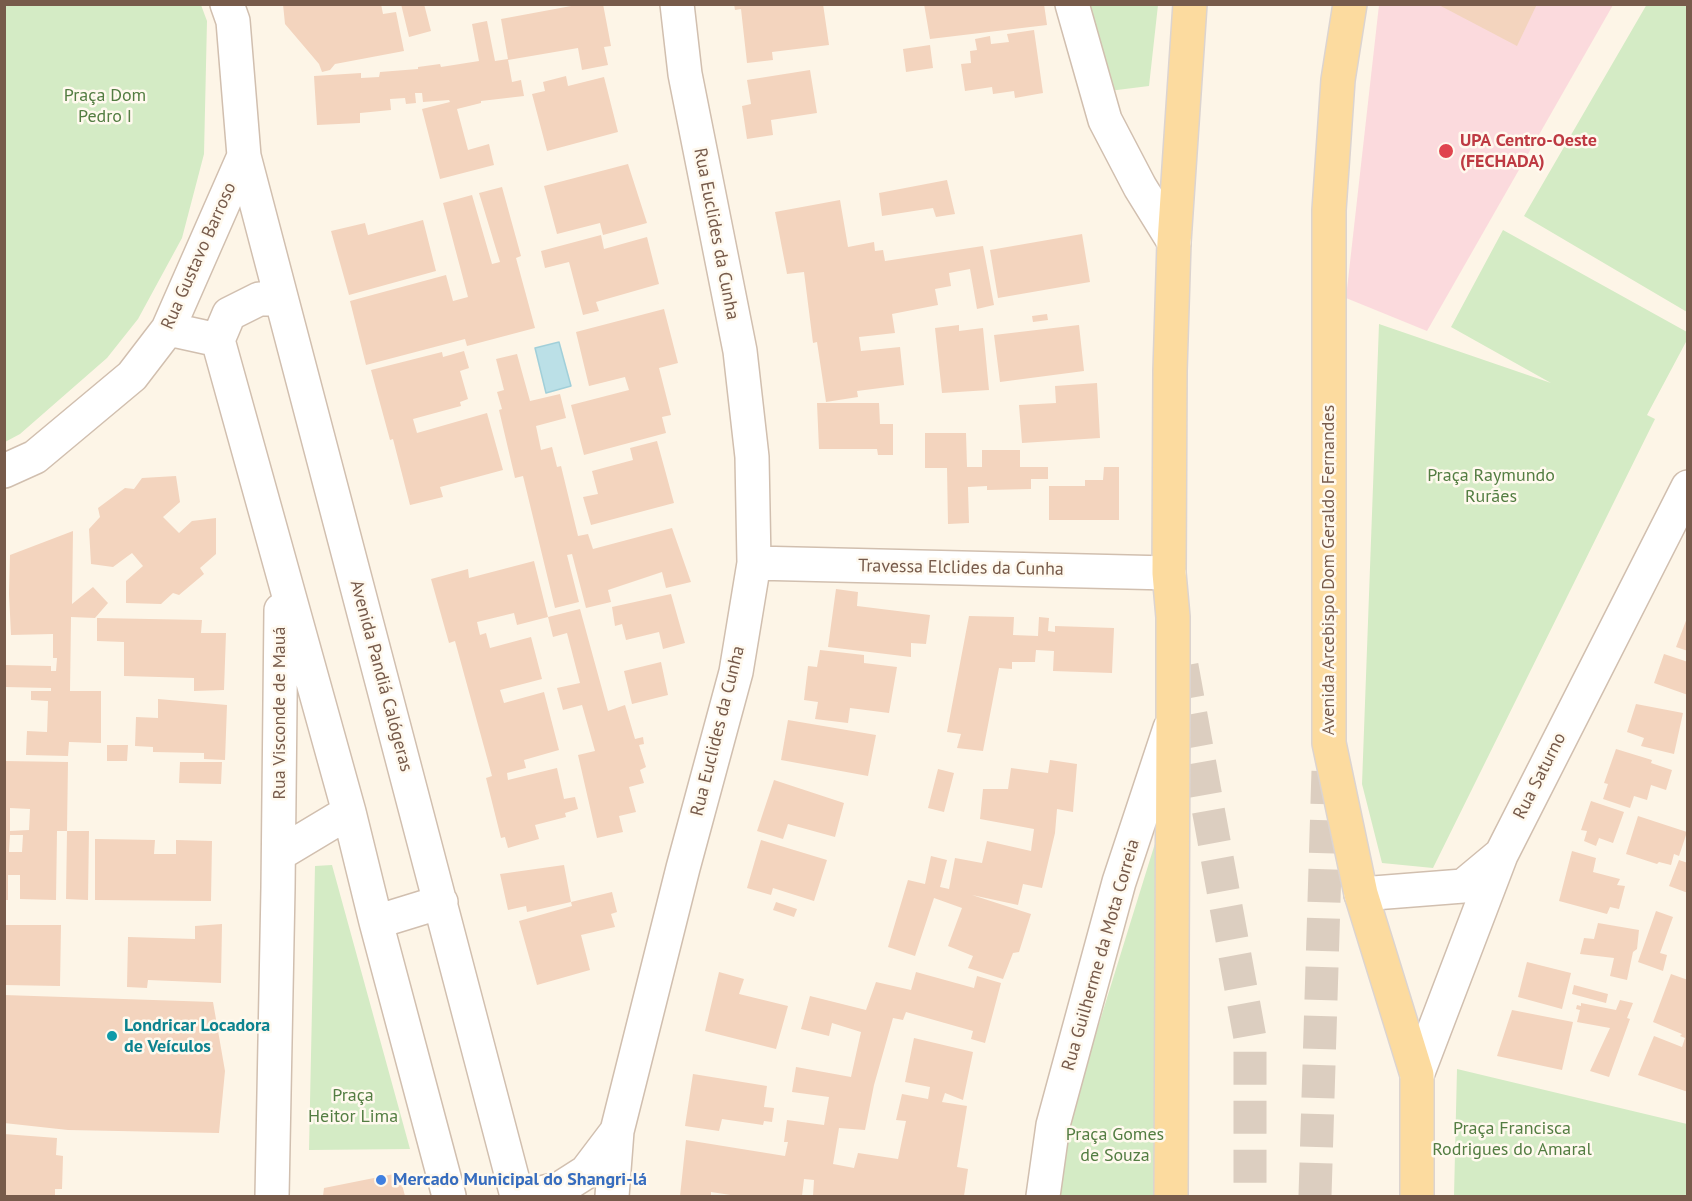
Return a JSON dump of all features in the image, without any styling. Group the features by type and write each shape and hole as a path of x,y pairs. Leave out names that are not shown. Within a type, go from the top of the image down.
{"main road":[{"path":"1171,1197 1173,616 1169,573 1170,371 1174,242 1190,4"},
{"name":"Avenida Arcebispo Dom Geraldo Fernandes","path":"1350,4 1338,80 1329,210 1329,743 1361,894 1417,1075 1418,1197"}],"street":[{"name":"Rua Gustavo Barroso","path":"4,471 35,457 132,376 168,329 244,156 233,21 227,4"},
{"name":"Rua Euclides da Cunha","path":"612,1197 617,1131 683,868 736,672 753,562 752,457 740,351 685,74 677,4"},
{"path":"1072,4 1105,120 1140,187 1174,242"},
{"name":"Avenida Pandiá Calógeras","path":"244,156 517,1197"},
{"path":"281,299 259,299 229,314 218,340 349,812 449,1197"},
{"path":"168,329 218,340"},
{"name":"Rua Saturno","path":"1417,1075 1501,855 1688,487"},
{"name":"Travessa Elclides da Cunha","path":"753,562 1169,573"},
{"name":"Rua Visconde de Mauá","path":"272,1197 279,854 281,573"},
{"name":"Rua Guilherme da Mota Correia","path":"1043,1197 1053,1125 1119,882 1173,718"},
{"path":"279,854 349,812"},
{"path":"1361,894 1463,886 1501,855"},
{"path":"376,922 441,902"},
{"name":"Rua Euclides da Cunha","path":"529,1197 561,1188 586,1172 617,1131"}],"shaded area":[{"name":"UPA Centro-Oeste (FECHADA)","path":"1379,5 1613,5 1427,331 1346,298"}],"green space":[{"name":"Praça Dom Pedro I","path":"5,4 201,5 207,21 204,154 182,238 138,319 107,358 20,434 5,442"},
{"path":"1647,4 1687,5 1687,312 1524,216"},
{"path":"1087,5 1158,5 1149,86 1109,91"},
{"name":"Praça Raymundo Rurães","path":"1503,230 1687,332 1687,340 1647,415 1655,419 1433,868 1382,863 1362,784 1379,324 1551,383 1451,327"},
{"name":"Praça Gomes de Souza","path":"1171,792 1163,1196 1058,1196 1070,1117"},
{"name":"Praça Heitor Lima","path":"332,865 410,1149 309,1150 315,866"},
{"name":"Praça Francisca Rodrigues do Amaral","path":"1457,1069 1687,1124 1687,1196 1454,1196"}],"water":[{"path":"559,342 571,386 546,393 535,348"}],"building":[{"path":"283,4 381,4 383,14 396,12 404,51 335,64 330,70 322,72 319,64 285,24"},
{"path":"401,4 424,4 431,31 409,37"},
{"path":"582,4 603,4 611,46 604,47 608,65 582,70 578,48 508,60 512,82 521,80 524,96 481,101 481,103 457,109 468,150 489,144 494,165 440,179 422,109 450,102 449,100 423,102 422,93 415,93 416,103 406,104 405,98 390,99 391,110 360,113 360,123 317,125 314,76 361,73 361,78 379,77 380,72 479,61 472,24 487,21 495,61 508,59 501,19"},
{"path":"734,4 823,4 829,45 772,52 773,60 747,63 741,9 735,10"},
{"path":"924,4 1044,4 1047,25 930,39"},
{"path":"1437,4 1537,4 1517,46"},
{"path":"1034,30 1043,93 1015,98 1014,91 993,94 992,87 965,91 961,64 971,63 970,51 977,50 975,39 990,36 991,44 1009,42 1007,34"},
{"path":"930,45 933,68 906,72 903,49"},
{"path":"810,70 817,113 771,120 773,135 747,139 742,106 751,104 747,80"},
{"path":"566,76 568,86 604,77 618,132 547,151 532,94 545,91 543,82"},
{"path":"628,164 647,223 603,235 600,223 557,234 544,186"},
{"path":"947,180 955,214 936,217 933,208 882,216 879,193"},
{"path":"502,187 521,256 516,258 535,328 467,346 465,339 366,365 350,301 446,275 453,301 468,297 443,203 472,195 492,264 500,262 479,193"},
{"path":"840,200 848,247 874,242 875,251 883,250 885,261 983,246 994,305 977,309 970,269 949,273 951,286 935,289 938,305 892,314 895,333 859,337 861,351 900,347 904,385 857,391 858,397 826,402 817,342 813,343 804,272 787,274 775,212"},
{"path":"423,220 436,271 349,295 331,231 365,223 368,235"},
{"path":"1082,234 1090,282 998,298 990,250"},
{"path":"601,235 604,249 647,237 659,284 596,302 599,311 583,315 569,262 545,268 541,251"},
{"path":"664,309 678,363 659,368 671,415 662,417 666,433 584,455 571,405 629,390 625,377 589,386 576,332"},
{"path":"1047,314 1048,320 1033,322 1032,316"},
{"path":"959,325 959,331 983,328 989,390 942,393 935,328"},
{"path":"1079,325 1084,371 1000,382 994,335"},
{"path":"464,351 469,368 460,371 468,399 460,402 461,406 413,419 417,433 487,413 503,470 440,487 443,497 410,505 393,439 390,440 371,370 442,352 443,357"},
{"path":"517,354 530,401 560,394 566,418 536,426 541,450 552,447 557,467 561,466 578,536 588,534 593,549 672,528 691,582 666,588 662,572 608,590 611,602 586,608 572,554 567,555 579,602 555,608 523,476 515,478 499,410 502,409 497,392 504,390 496,359"},
{"path":"1097,383 1100,438 1022,443 1019,405 1056,403 1055,386"},
{"path":"817,403 879,403 880,424 893,424 893,455 878,455 877,449 819,449"},
{"path":"925,433 966,433 967,467 982,467 982,450 1020,450 1020,467 1048,467 1048,479 1031,479 1031,489 987,490 987,486 968,487 969,523 948,524 947,468 925,468"},
{"path":"657,441 674,503 591,525 583,497 598,494 592,471 633,460 630,448"},
{"path":"1104,467 1119,467 1119,520 1049,520 1049,486 1085,486 1085,480 1103,480"},
{"path":"176,476 180,502 163,517 179,533 192,521 216,518 216,554 200,568 204,574 179,595 173,593 161,604 126,603 126,581 143,566 132,553 113,567 91,564 89,529 100,517 98,508 125,488 134,489 142,478"},
{"path":"73,531 72,604 93,587 108,603 95,618 71,617 70,691 101,691 101,743 69,742 68,756 26,755 27,731 47,732 48,701 31,700 31,691 51,691 51,688 5,687 5,665 51,666 51,671 56,671 57,658 53,658 53,634 11,635 10,555"},
{"path":"534,561 548,617 517,625 514,613 477,622 480,635 486,633 490,648 531,637 542,679 500,690 504,703 544,692 559,750 524,760 526,768 507,773 508,780 557,768 564,799 575,797 578,809 565,813 566,817 535,825 539,839 508,848 505,837 501,838 486,778 492,776 455,641 449,643 431,579 468,569 469,578"},
{"path":"836,589 858,592 857,606 930,615 926,644 911,643 911,657 828,647"},
{"path":"671,594 685,643 663,649 659,632 626,640 622,624 615,626 612,607"},
{"path":"580,609 608,711 625,705 635,739 643,737 644,744 639,745 646,767 640,770 644,783 629,787 636,812 619,816 623,832 597,838 578,755 595,751 582,705 563,710 557,688 580,683 567,633 553,637 548,617"},
{"path":"969,616 1014,617 1013,635 1038,636 1039,617 1049,618 1048,631 1055,632 1055,626 1114,628 1112,673 1053,671 1054,651 1036,650 1035,662 1012,662 1012,669 999,668 983,751 957,748 961,734 947,732"},
{"path":"97,618 202,620 201,633 226,633 224,690 194,691 194,678 124,676 124,642 97,641"},
{"path":"1688,618 1688,651 1676,647"},
{"path":"820,650 864,655 864,663 897,667 889,713 850,708 848,723 815,719 818,702 804,700 808,666 817,667"},
{"path":"1664,654 1688,662 1688,695 1654,683"},
{"path":"661,662 668,695 632,704 624,671"},
{"path":"158,699 227,705 225,760 204,759 204,753 153,752 153,747 135,746 136,717 158,718"},
{"path":"1636,704 1683,713 1674,754 1641,746 1644,738 1627,732"},
{"path":"788,720 876,735 868,776 781,760"},
{"path":"107,745 128,745 127,761 107,761"},
{"path":"1616,749 1652,760 1651,763 1672,770 1666,790 1651,785 1647,800 1634,796 1630,808 1603,799 1608,784 1604,783"},
{"path":"1050,760 1077,764 1073,812 1057,809 1055,833 1042,888 1023,884 1018,905 972,895 1031,914 1019,952 1013,953 1003,979 968,968 973,956 948,946 962,908 934,898 915,956 888,947 908,880 925,884 931,856 947,860 940,887 949,889 955,858 982,863 987,841 1031,851 1034,829 980,819 983,789 1008,789 1011,768 1048,773"},
{"path":"4,761 68,762 67,831 57,831 56,900 20,899 20,875 8,875 8,900 4,900","holes":["10,808 30,809 29,830 10,831","10,835 23,835 22,852 9,852"]},
{"path":"180,762 222,762 221,784 179,783"},
{"path":"938,769 954,773 944,812 928,808"},
{"path":"774,780 844,803 835,837 788,824 783,839 757,831"},
{"path":"1591,801 1624,812 1613,843 1599,838 1596,846 1584,841 1587,831 1581,830"},
{"path":"1638,816 1687,832 1679,856 1674,854 1671,865 1659,862 1657,864 1626,854"},
{"path":"67,831 89,831 88,900 66,899"},
{"path":"95,839 155,840 154,854 176,854 176,840 212,841 211,901 95,900"},
{"path":"761,840 827,860 814,901 773,888 771,895 747,888"},
{"path":"1572,851 1596,858 1593,872 1620,879 1617,885 1625,886 1619,909 1610,907 1607,914 1559,901"},
{"path":"1679,860 1688,863 1688,893 1669,886"},
{"path":"564,865 571,902 527,912 526,906 508,910 500,874"},
{"path":"612,892 617,912 611,914 615,927 581,935 590,970 537,985 519,921 572,906 571,902"},
{"path":"776,902 797,909 794,917 773,910"},
{"path":"1656,911 1673,917 1660,953 1667,955 1663,971 1638,962"},
{"path":"1598,923 1639,930 1637,949 1633,952 1627,980 1610,976 1614,958 1580,954 1584,938 1594,939"},
{"path":"222,924 221,983 148,980 147,988 127,987 128,937 195,939 195,926"},
{"path":"4,925 61,925 60,986 4,985"},
{"path":"1527,962 1571,973 1562,1009 1518,997"},
{"path":"719,972 744,979 739,994 788,1006 776,1049 705,1031"},
{"path":"916,972 974,988 977,976 1001,983 985,1043 971,1039 973,1031 906,1012 903,1020 893,1018 874,1085 865,1130 839,1128 833,1164 854,1168 858,1153 898,1159 906,1121 896,1120 902,1094 928,1099 930,1087 905,1082 914,1038 973,1052 963,1100 945,1093 942,1102 967,1106 957,1167 968,1169 964,1196 813,1196 814,1180 804,1179 802,1196 737,1196 711,1192 711,1196 680,1196 686,1140 785,1156 788,1142 784,1142 787,1120 824,1125 829,1097 792,1092 796,1067 851,1077 861,1032 832,1023 829,1036 801,1029 810,996 866,1010 876,982 911,990"},
{"path":"1671,974 1688,980 1688,1092 1638,1075 1654,1036 1682,1047 1685,1038 1680,1036 1682,1034 1653,1022"},
{"path":"1574,985 1608,994 1606,1003 1572,994"},
{"name":"Londricar Locadora de Veículos","path":"4,995 213,1002 225,1071 219,1133 68,1130 4,1123"},
{"path":"1620,1000 1633,1003 1627,1018 1630,1019 1609,1077 1590,1071 1610,1028 1577,1022 1580,1010 1576,1009 1577,1005 1581,1006 1581,1003 1616,1010"},
{"path":"1512,1010 1573,1022 1562,1070 1497,1056"},
{"path":"693,1074 767,1086 764,1107 774,1108 772,1122 764,1121 763,1125 722,1119 719,1131 685,1126"},
{"path":"4,1134 57,1138 56,1155 63,1156 62,1189 55,1189 55,1196 4,1196"},
{"name":"Mercado Municipal do Shangri-lá","path":"399,1173 405,1196 323,1196 324,1188"}],"tunnel":[{"path":"1182,666 1250,1038 1250,1196"},
{"path":"1315,1196 1328,770"}],"place":[{"name":"UPA Centro-Oeste (FECHADA)","path":"1446,151"},
{"name":"Londricar Locadora de Veículos","path":"112,1036"},
{"name":"Mercado Municipal do Shangri-lá","path":"381,1180"}]}
